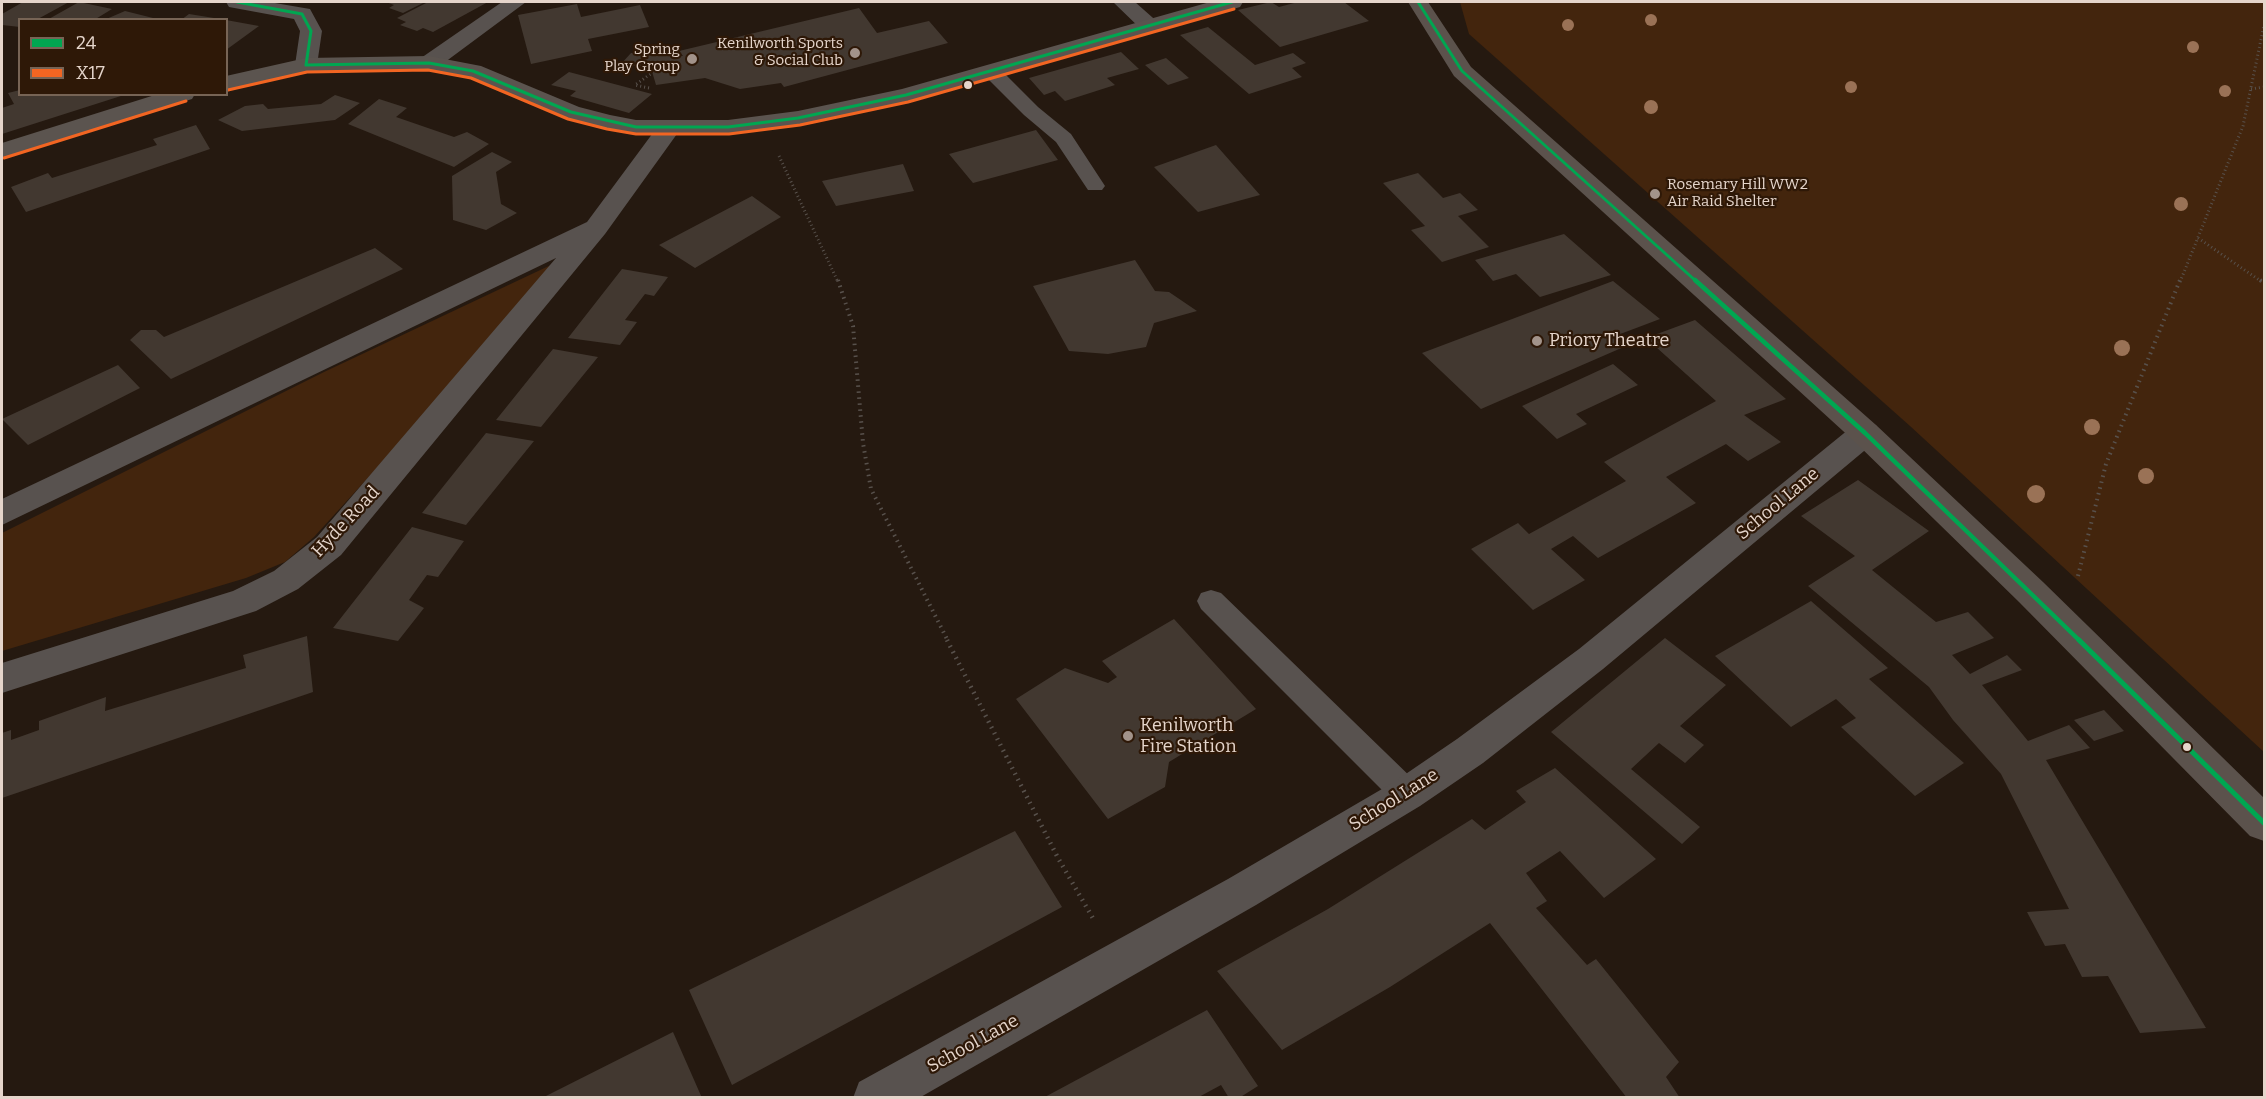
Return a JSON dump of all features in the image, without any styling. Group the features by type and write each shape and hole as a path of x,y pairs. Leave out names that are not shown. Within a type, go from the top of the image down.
{"main road":[{"path":"1418,2 1462,71 1865,433 2031,592 2265,823"}],"street":[{"path":"237,2 302,14 311,31 306,66"},
{"path":"429,63 515,2"},
{"path":"1123,2 1150,25"},
{"path":"228,83 306,66 341,63 429,63 472,71 570,112 608,122 636,127 728,127 906,95 1232,2"},
{"path":"2,151 178,96"},
{"name":"Hyde Road","path":"2,678 244,601 286,580 329,546 596,228 670,128"},
{"name":"Hyde Road","path":"2,513 328,359 596,228"},
{"name":"School Lane","path":"875,1098 1116,963 1407,794 1470,751 1591,659 1865,433"}],"lane":[{"path":"991,70 1031,111 1064,138 1095,186"},
{"path":"1211,601 1407,794"}],"path":[{"path":"2031,592 2078,576 2106,464 2243,126 2265,26"},
{"path":"2251,89 2265,87"},
{"path":"764,122 844,294 853,326 863,443 871,489 1058,858 1116,963"},
{"path":"2198,238 2265,283"}],"shaded area":[{"path":"1460,2 2264,2 2264,752 1910,426 1469,34"},
{"path":"553,264 416,425 314,537 285,562 246,578 2,651 2,533 324,372"}],"building":[{"path":"23,2 69,2 40,18 18,18 18,27 2,25 2,14"},
{"path":"79,2 112,9 97,18 51,18"},
{"path":"386,2 425,2 403,13 389,8 394,5"},
{"path":"428,2 488,2 433,32 423,28 417,31 400,25 406,22 397,18"},
{"path":"1271,2 1279,7 1298,2 1344,2 1369,21 1280,47 1238,10"},
{"path":"577,4 581,17 640,5 649,27 588,39 592,51 531,64 518,15"},
{"path":"859,8 877,33 929,21 948,43 784,87 781,83 740,89 705,78 656,85 651,68 621,64 631,53 683,56 679,51"},
{"path":"125,11 153,18 109,18"},
{"path":"189,14 214,18 184,18"},
{"path":"228,20 259,26 228,49"},
{"path":"1208,27 1255,65 1293,53 1306,63 1292,68 1302,77 1249,94 1180,35"},
{"path":"1121,52 1139,69 1107,78 1115,85 1065,101 1055,91 1044,95 1029,78"},
{"path":"1166,58 1189,78 1168,85 1145,65"},
{"path":"569,72 652,94 629,113 570,96 576,91 551,85"},
{"path":"18,90 18,96 121,96 2,134 2,108 14,104 8,93"},
{"path":"335,95 360,103 335,120 242,131 218,120 245,106 263,104 268,109 321,104"},
{"path":"379,99 407,108 396,117 454,137 467,132 489,144 454,167 348,124"},
{"path":"196,125 210,149 26,212 11,187 48,173 52,178 157,145 153,139"},
{"path":"1036,130 1058,160 973,183 949,154"},
{"path":"1216,145 1260,195 1198,212 1154,167"},
{"path":"492,152 512,162 496,172 501,204 517,213 486,230 453,220 452,176"},
{"path":"903,164 914,191 836,206 822,181"},
{"path":"1418,173 1443,198 1460,193 1478,210 1458,216 1489,247 1442,262 1411,230 1425,226 1383,183"},
{"path":"752,196 781,217 695,268 659,245"},
{"path":"1564,234 1611,275 1540,297 1516,274 1493,281 1475,260"},
{"path":"375,248 403,269 171,379 130,340 141,330 156,330 164,337"},
{"path":"1135,260 1155,291 1169,292 1197,311 1154,323 1146,347 1108,354 1069,351 1033,286"},
{"path":"622,269 668,277 654,296 645,294 625,320 637,322 620,345 568,338"},
{"name":"Priory Theatre","path":"1613,281 1660,319 1615,336 1626,346 1481,409 1422,353"},
{"path":"1695,320 1786,399 1744,415 1781,442 1748,461 1726,444 1666,477 1696,503 1598,558 1573,536 1551,549 1585,580 1533,610 1471,549 1518,523 1529,534 1626,481 1604,462 1716,401 1646,338"},
{"path":"553,349 598,357 541,427 496,420"},
{"path":"1613,364 1638,385 1576,414 1587,424 1557,439 1522,406"},
{"path":"118,365 140,388 28,445 2,419"},
{"path":"486,433 534,441 466,525 422,513"},
{"path":"1858,480 1929,531 1872,570 1936,622 1968,612 1994,638 1952,655 1970,674 2007,655 2022,670 1982,685 2028,741 2069,725 2090,748 2046,760 2206,1028 2140,1033 2108,976 2082,977 2065,944 2045,946 2027,912 2069,909 2001,774 1953,720 1929,687 1808,586 1855,556 1801,516"},
{"path":"412,527 464,541 438,577 427,575 409,600 424,608 398,641 333,628"},
{"path":"1811,601 1888,668 1869,679 1964,763 1915,796 1841,727 1856,718 1836,699 1791,727 1715,656"},
{"name":"Kenilworth Fire Station","path":"1174,619 1256,709 1169,762 1165,787 1108,819 1016,699 1065,668 1108,683 1117,677 1102,661"},
{"path":"307,636 313,692 2,798 2,733 11,730 11,740 39,730 39,721 106,697 105,711 246,668 243,655"},
{"path":"1665,638 1726,685 1680,726 1704,745 1685,763 1659,743 1631,769 1700,827 1682,844 1551,732"},
{"path":"2104,710 2124,731 2094,741 2074,720"},
{"path":"1555,768 1656,859 1604,898 1560,851 1526,873 1547,901 1536,908 1587,965 1596,959 1679,1062 1666,1077 1680,1098 1627,1098 1490,923 1390,987 1282,1050 1217,971 1328,909 1472,819 1485,830 1526,802 1516,791"},
{"path":"1015,831 1062,907 732,1085 689,990"},
{"path":"1207,1010 1258,1086 1239,1098 1229,1098 1221,1085 1197,1098 1043,1098"},
{"path":"673,1032 702,1098 542,1098"}],"transit line":[{"name":"24","path":"237,2 302,14 311,31 306,65 429,63 473,71 571,112 636,127 728,127 798,118 906,95 1232,2"},
{"name":"24","path":"1418,2 1462,71 1865,433 2031,592 2264,823"},
{"name":"X17","path":"228,90 307,72 428,70 471,78 568,119 607,129 636,134 729,134 800,125 908,102 1234,9"},
{"name":"X17","path":"4,158 186,101"}],"place":[{"name":"Kenilworth Sports & Social Club","path":"855,53"},
{"name":"Spring Play Group","path":"692,59"},
{"name":"Rosemary Hill WW2 Air Raid Shelter","path":"1655,194"},
{"name":"Priory Theatre","path":"1537,341"},
{"name":"Kenilworth Fire Station","path":"1128,736"}]}
